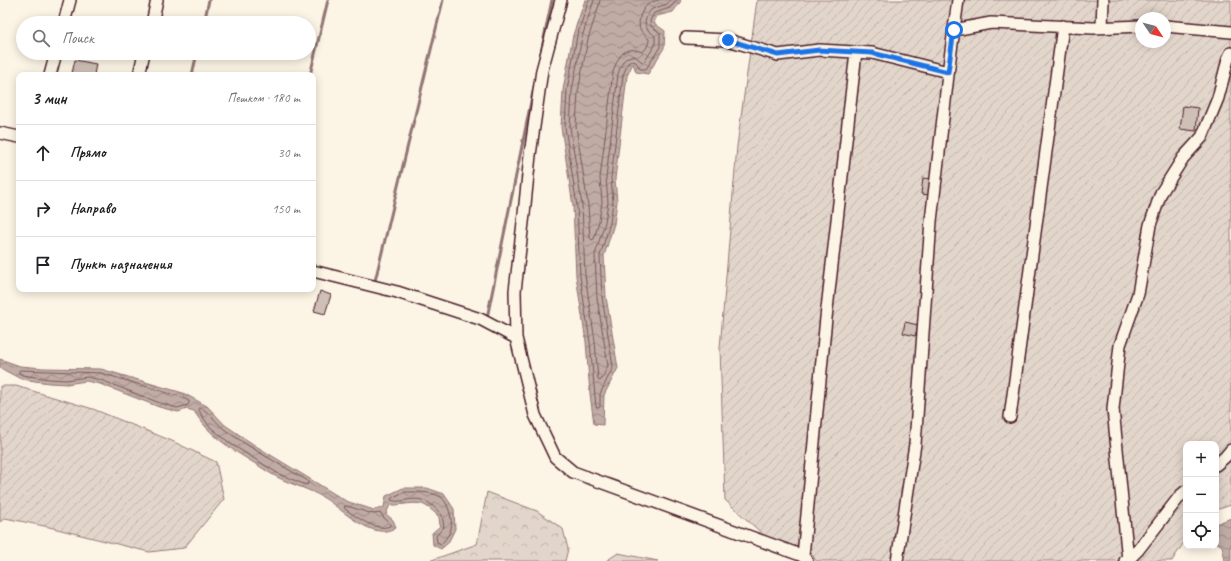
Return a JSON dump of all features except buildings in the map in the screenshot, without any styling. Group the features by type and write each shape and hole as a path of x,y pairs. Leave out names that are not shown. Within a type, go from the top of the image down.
{"street":[{"path":"66,16 70,0"},
{"path":"154,16 157,0"},
{"path":"561,0 542,70 530,155 515,291 516,338 535,415 555,457 574,472 805,559 826,318 856,52"},
{"path":"897,561 915,444 931,220 958,0"},
{"path":"1102,27 1104,0"},
{"path":"954,30 990,23 1102,27 1135,26"},
{"path":"1010,417 1063,26"},
{"path":"1171,27 1231,32"},
{"path":"686,38 728,40 778,55 819,50 872,53 948,72"},
{"path":"1128,560 1113,409 1120,345 1138,294 1150,225 1161,193 1183,158 1202,137 1218,98 1231,52"},
{"path":"51,72 54,60"},
{"path":"140,72 142,60"},
{"path":"0,133 16,136"},
{"path":"316,272 397,292 480,319 516,338"},
{"path":"1219,463 1231,450"},
{"path":"1124,561 1128,560 1138,550 1183,494"}],"green space":[{"path":"757,0 1231,0 1231,505 1219,509 1219,441 1183,441 1183,544 1172,561 816,561 810,551 767,538 725,500 720,348 737,146"},
{"path":"0,386 16,386 93,409 172,441 216,462 224,499 184,548 149,552 49,527 5,518 0,522"},
{"path":"487,492 537,511 563,529 568,549 565,561 429,561 477,544"},
{"path":"618,553 658,561 606,561"}],"water":[{"path":"585,0 681,1 673,12 657,16 654,23 665,31 664,48 648,74 636,72 633,63 627,76 615,179 617,202 614,224 604,256 606,297 618,368 604,395 603,425 594,424 586,342 576,276 573,206 561,127 563,90 573,35"},
{"path":"0,359 20,366 101,369 183,393 207,406 225,425 256,446 346,501 374,510 384,507 386,496 403,488 427,488 444,494 454,509 455,529 448,543 441,549 433,545 432,533 440,526 439,517 423,504 418,503 390,505 386,514 393,520 396,527 387,531 378,531 368,528 358,523 319,495 277,477 237,452 213,434 194,411 187,409 178,412 159,407 100,384 86,381 67,384 21,379 0,368"},
{"path":"1231,518 1231,561 1225,561 1222,546 1219,544 1219,523"}],"waterway":[{"path":"206,16 209,0"},
{"path":"316,50 328,0"},
{"path":"375,281 443,0"},
{"path":"540,57 552,0"},
{"path":"193,72 195,60"},
{"path":"311,72 314,60"},
{"path":"487,318 535,82"}],"route":[{"path":"728,40 778,55 819,50 872,53 948,72 954,30"}]}
